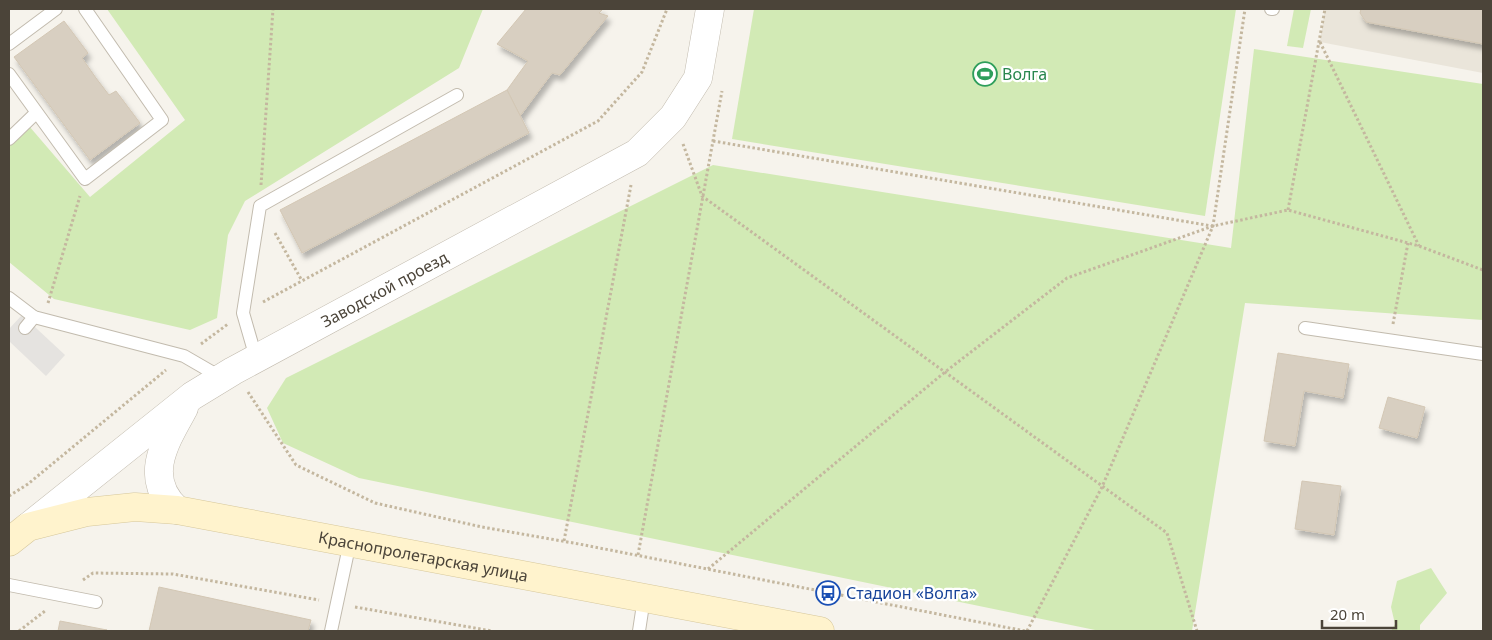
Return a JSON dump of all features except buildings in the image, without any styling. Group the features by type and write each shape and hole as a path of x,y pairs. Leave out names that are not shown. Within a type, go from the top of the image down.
{"main road":[{"name":"Краснопролетарская улица","path":"18,534 109,508 135,506 177,510 820,631"}],"street":[{"name":"Заводской проезд","path":"18,534 192,396 237,369 637,152 673,117 698,78 710,9"},
{"path":"177,510 167,501 161,490 159,467 166,440 192,396"}],"lane":[{"path":"9,44 56,9"},
{"path":"9,74 85,179 162,120 85,9"},
{"path":"9,298 34,317 237,369 260,206 457,95"},
{"path":"9,139 36,113"},
{"path":"25,328 34,317"},
{"path":"1305,328 1483,354"},
{"path":"331,631 350,542"},
{"path":"9,585 96,602"},
{"path":"639,631 644,598"}],"path":[{"path":"273,9 260,206 301,280"},
{"path":"9,496 28,484 184,356 244,313 301,280 598,121 642,72 667,9"},
{"path":"237,369 296,465 375,503 482,528 564,541 1026,631 1102,487 1213,226 1245,9"},
{"path":"1288,210 1325,9"},
{"path":"1320,42 1419,246"},
{"path":"638,556 723,84"},
{"path":"673,117 702,196 1167,533 1197,631"},
{"path":"713,141 1213,226"},
{"path":"564,541 637,152"},
{"path":"47,307 85,179"},
{"path":"708,569 945,372 1066,278 1213,226 1288,210 1419,246 1483,270"},
{"path":"1390,340 1408,243"},
{"path":"93,573 173,574"}],"shaded area":[{"path":"1325,9 1483,9 1483,73 1320,42"},
{"path":"22,315 65,355 46,376 9,341 9,329"}],"green space":[{"path":"107,9 483,9 459,68 245,201 228,235 217,318 190,330 54,299 9,262 9,128 29,126 90,197 185,120"},
{"name":"Волга","path":"754,9 1236,9 1205,216 732,139"},
{"path":"1294,9 1311,9 1303,48 1287,46"},
{"path":"1254,49 1483,84 1483,320 1245,303 1192,631 1100,631 359,478 283,443 267,408 286,378 713,165 1231,248"},
{"path":"1431,568 1447,593 1420,625 1420,631 1391,631 1395,624 1391,607 1397,581"}],"place":[{"name":"Волга","path":"985,74"},
{"name":"Стадион «Волга»","path":"828,593"}]}
